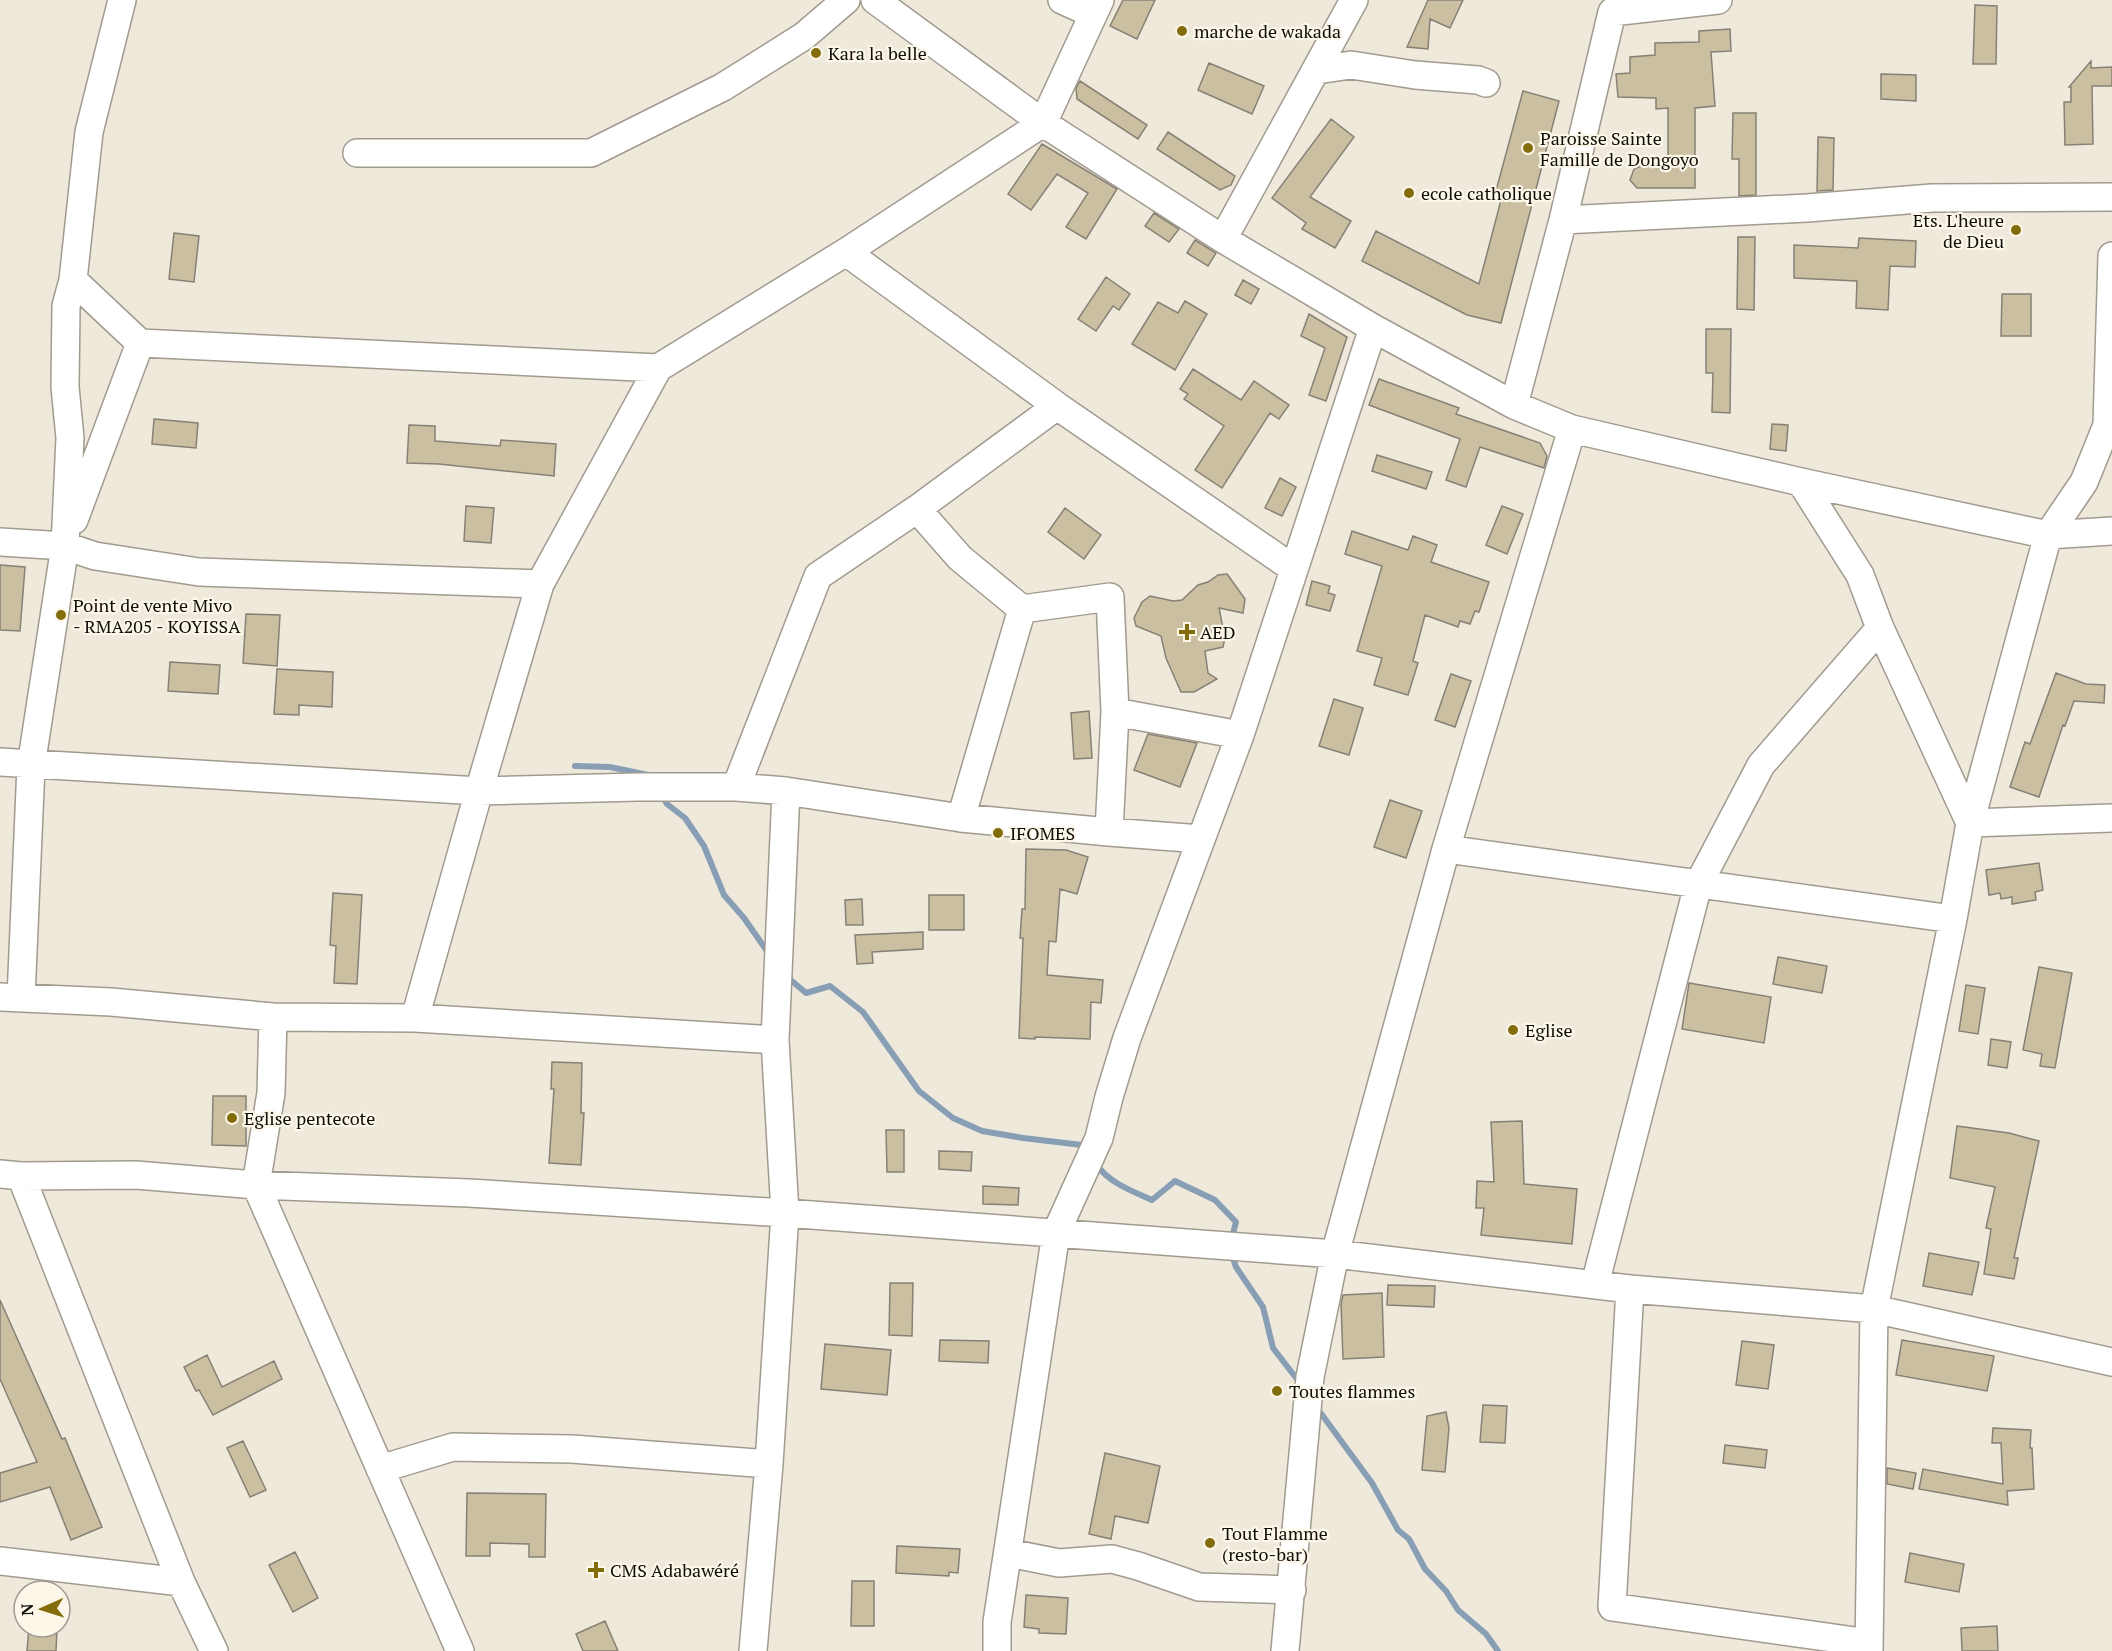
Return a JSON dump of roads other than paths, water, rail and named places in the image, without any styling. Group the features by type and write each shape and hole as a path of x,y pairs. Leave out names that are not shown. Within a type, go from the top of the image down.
{"street":[{"path":"122,0 89,132 73,280 66,306 65,387 70,438 65,546 31,766 10,998 111,1002 273,1017 415,1018 775,1040"},
{"path":"357,153 591,153 723,87 804,36 846,0"},
{"path":"875,0 1043,123 1223,239 1373,328 1514,405 1572,429 1801,482 2048,535 2112,531"},
{"path":"415,1018 540,584 658,368 846,252 1043,123 1097,7 1062,0"},
{"path":"1223,239 1354,0"},
{"path":"1514,405 1563,219 1614,6 1718,0"},
{"path":"1317,70 1351,65 1415,75 1478,80 1486,83"},
{"path":"1563,219 1807,208 1932,198 2112,198"},
{"path":"846,252 1057,406 1294,569"},
{"path":"1630,1289 1612,1607 1869,1647 1874,1309 1953,919 1970,823 2048,535 2084,482 2107,425 2112,256"},
{"path":"73,280 140,343 658,368"},
{"path":"997,1651 997,1622 1056,1233 1099,1138 1127,1038 1240,735 1373,328"},
{"path":"65,546 140,343"},
{"path":"736,788 818,576 917,509 1057,406"},
{"path":"1285,1651 1306,1405 1335,1254 1446,849 1572,429"},
{"path":"1801,482 1860,575 1880,628 1970,823"},
{"path":"917,509 960,558 1022,609 1110,597 1115,712 1109,832"},
{"path":"0,542 65,546 95,556 199,572 540,584"},
{"path":"961,818 1022,609"},
{"path":"1595,1284 1698,885 1761,765 1880,628"},
{"path":"1115,712 1240,735"},
{"path":"0,762 31,766 479,791 638,787 786,791 961,818 1201,839"},
{"path":"753,1651 769,1464 785,1213 775,1040 786,791"},
{"path":"1970,823 2112,818"},
{"path":"1446,849 1953,919"},
{"path":"273,1017 271,1093 256,1185 460,1651"},
{"path":"214,1651 181,1582 10,1175 136,1175 256,1185 469,1193 785,1213 1335,1254 1630,1289 1874,1309 2112,1362"},
{"path":"380,1468 453,1447 572,1449 769,1464"},
{"path":"1009,1553 1059,1563 1112,1559 1199,1587 1292,1590"},
{"path":"0,1561 181,1582"}],"waterway":[{"path":"575,766 610,767 648,775"},
{"path":"662,795 667,804 685,818 704,846 724,895 744,918 769,954"},
{"path":"786,976 806,993 830,986 863,1012 919,1091 953,1118 982,1131 1082,1145 1085,1148"},
{"path":"1096,1164 1114,1181 1152,1200 1175,1181 1215,1200 1236,1222 1231,1241"},
{"path":"1231,1253 1236,1267 1263,1307 1273,1348 1300,1383"},
{"path":"1317,1408 1372,1483 1398,1530 1409,1539 1425,1569 1446,1591 1458,1610 1486,1634 1498,1651"}],"place":[{"name":"marche de wakada","path":"1182,31"},
{"name":"Kara la belle","path":"816,53"},
{"name":"Paroisse Sainte Famille de Dongoyo","path":"1528,148"},
{"name":"ecole catholique","path":"1409,193"},
{"name":"Ets. L'heure de Dieu","path":"2016,230"},
{"name":"Point de vente Mivo - RMA205 - KOYISSA","path":"61,615"},
{"name":"AED","path":"1187,632"},
{"name":"IFOMES","path":"998,833"},
{"name":"Eglise","path":"1513,1030"},
{"name":"Eglise pentecote","path":"232,1118"},
{"name":"Toutes flammes","path":"1277,1391"},
{"name":"Tout Flamme (resto-bar)","path":"1210,1543"},
{"name":"CMS Adabawéré","path":"596,1570"}]}
